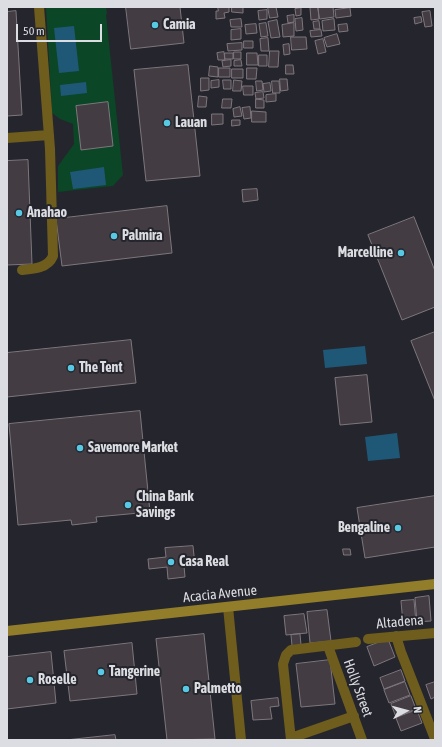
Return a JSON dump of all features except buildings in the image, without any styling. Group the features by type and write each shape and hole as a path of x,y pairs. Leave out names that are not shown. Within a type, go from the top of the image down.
{"street":[{"path":"22,270 38,268 46,265 53,256 49,135 39,7"},
{"path":"8,137 49,135"},
{"name":"Acacia Avenue","path":"7,631 435,584"},
{"path":"228,607 241,740"},
{"name":"Altadena","path":"368,638 435,633"},
{"path":"396,636 435,739"},
{"path":"354,716 291,739 283,664 286,655 291,650 356,642"},
{"name":"Holly Street","path":"328,646 362,740"}],"green space":[{"path":"46,7 106,7 123,175 113,186 58,192 58,166 74,144 73,124 60,119 52,113"}],"water":[{"path":"74,26 79,71 59,73 54,28"},
{"path":"86,82 87,93 61,96 60,85"},
{"path":"104,167 106,185 73,189 70,172"},
{"path":"365,346 367,364 325,368 323,350"},
{"path":"397,433 400,458 368,461 365,437"}],"place":[{"name":"Camia","path":"155,25"},
{"name":"Lauan","path":"167,123"},
{"name":"Anahao","path":"19,213"},
{"name":"Palmira","path":"114,236"},
{"name":"Marcelline","path":"401,253"},
{"name":"The Tent","path":"71,368"},
{"name":"Savemore Market","path":"80,448"},
{"name":"China Bank Savings","path":"128,505"},
{"name":"Bengaline","path":"398,528"},
{"name":"Casa Real","path":"171,562"},
{"name":"Tangerine","path":"101,672"},
{"name":"Roselle","path":"30,680"},
{"name":"Palmetto","path":"186,689"}]}
